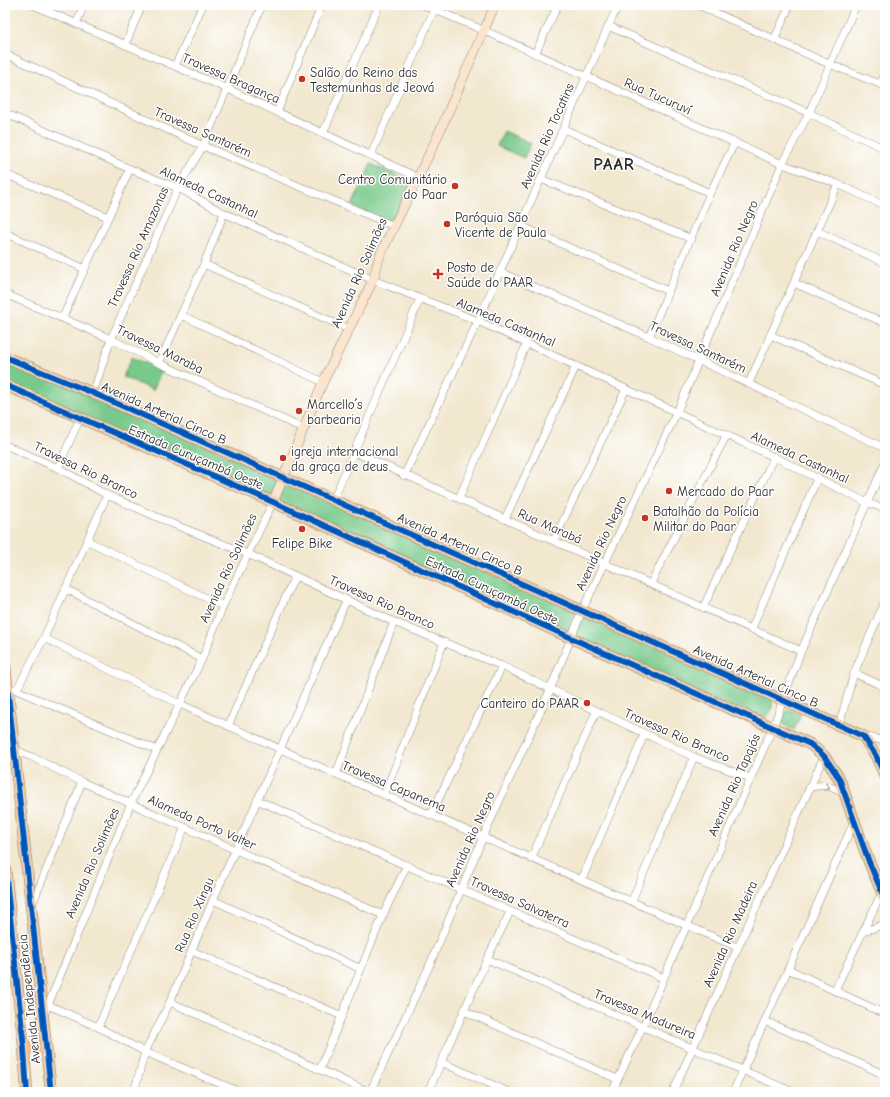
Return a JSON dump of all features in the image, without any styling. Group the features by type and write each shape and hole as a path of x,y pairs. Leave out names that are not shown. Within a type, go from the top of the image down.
{"main road":[{"name":"Avenida Rio Solimões","path":"273,502 323,382 373,280 380,255 435,142 495,5"},
{"name":"Avenida Arterial Cinco B","path":"5,357 93,393 863,736"},
{"name":"Estrada Curuçambá Oeste","path":"5,385 273,502 571,638 810,744 824,756 839,778 854,822 883,895"},
{"name":"Avenida Independência","path":"5,665 12,689 14,750 42,1020 51,1092"},
{"path":"863,736 884,772"},
{"name":"Avenida Independência","path":"5,868 7,909 24,1048 27,1092"},
{"path":"24,1048 45,1047"}],"street":[{"name":"Travessa Bragança","path":"33,5 228,89 417,177"},
{"path":"76,24 84,5"},
{"path":"125,45 142,5"},
{"path":"175,66 203,5"},
{"name":"Travessa Rio Amazonas","path":"93,393 111,339 178,188 203,146 262,5"},
{"path":"277,112 322,5"},
{"path":"323,133 379,5"},
{"name":"Rua Tucuruví","path":"423,5 483,30 782,164 838,184 885,206"},
{"path":"535,54 558,5"},
{"name":"Avenida Rio Tocatins","path":"404,476 478,321 618,5"},
{"path":"698,5 775,38 829,64 883,85 885,74"},
{"path":"775,38 790,5"},
{"name":"Avenida Rio Negro","path":"370,1092 428,969 483,837 550,690 582,610 677,412 700,361 782,164 809,113 829,64 856,5"},
{"path":"371,155 434,10"},
{"path":"608,26 809,113 885,149"},
{"name":"Travessa Santarém","path":"5,54 203,146 394,226"},
{"name":"Alameda Castanhal","path":"5,113 130,169 178,188 224,213 373,280 478,321 818,477 868,503 885,509"},
{"path":"564,129 710,193"},
{"path":"649,337 710,193 735,142"},
{"path":"63,317 130,169"},
{"path":"5,174 108,217"},
{"path":"541,179 692,238"},
{"path":"749,384 838,184"},
{"path":"158,363 204,264 224,213"},
{"path":"521,226 668,291"},
{"path":"817,232 885,263"},
{"path":"5,233 85,269"},
{"path":"204,264 348,329"},
{"name":"Travessa Santarém","path":"500,272 649,337 885,448"},
{"path":"794,282 885,323"},
{"name":"Travessa Maraba","path":"5,294 63,317 158,363 304,429"},
{"path":"333,500 420,299"},
{"path":"181,315 323,382"},
{"path":"770,335 885,385"},
{"path":"459,498 527,344"},
{"path":"505,520 576,366"},
{"path":"554,540 626,389"},
{"path":"58,468 80,418"},
{"path":"651,583 726,436"},
{"name":"Travessa Rio Branco","path":"5,445 58,468 108,495 173,524 248,554 346,601 502,666 644,735 694,757 750,778"},
{"name":"Rua Marabá","path":"354,452 404,476 459,498 505,520 554,540 751,630 801,651"},
{"path":"703,608 774,457"},
{"name":"Avenida Rio Tapajós","path":"612,1092 643,1026 773,727 801,651 885,464"},
{"path":"751,630 818,477"},
{"path":"108,495 44,638 12,689 157,750"},
{"name":"Avenida Rio Solimões","path":"42,1020 53,990 131,804 202,659 223,606 273,502"},
{"path":"88,541 223,606"},
{"path":"228,726 295,576"},
{"path":"66,589 202,659"},
{"name":"Rua Rio Xingu","path":"134,1092 145,1052 170,1002 256,800 281,749 346,601"},
{"path":"839,725 854,673 885,601"},
{"path":"336,774 394,622"},
{"name":"Travessa Capanema","path":"44,638 228,726 531,859 632,900 737,947"},
{"path":"384,795 444,642"},
{"path":"431,815 502,666"},
{"path":"854,673 885,687"},
{"path":"531,859 596,712"},
{"path":"582,880 644,735"},
{"path":"863,736 885,742"},
{"name":"Alameda Porto Valter","path":"14,750 131,804 383,915"},
{"name":"Avenida Rio Madeira","path":"673,1092 824,756"},
{"path":"632,900 694,757"},
{"path":"31,909 82,782"},
{"path":"810,787 826,785 844,793"},
{"name":"Travessa Salvaterra","path":"256,800 663,978"},
{"path":"733,1092 854,822"},
{"path":"98,1028 185,827"},
{"path":"320,1069 383,915 407,866"},
{"path":"835,990 883,895"},
{"path":"213,900 361,969"},
{"path":"428,1092 487,959 510,912"},
{"path":"865,931 885,924"},
{"path":"192,951 342,1016"},
{"name":"Travessa Madureira","path":"487,959 693,1047 793,1092"},
{"path":"788,969 885,1014"},
{"path":"170,1002 370,1092"},
{"path":"48,1005 145,1052 240,1092"},
{"path":"464,1011 618,1079"},
{"path":"765,1021 885,1075"},
{"path":"441,1062 509,1092"}],"green space":[{"path":"504,131 531,143 524,158 497,146"},
{"path":"371,164 410,181 392,224 352,206"},
{"path":"5,357 771,696 771,711 769,714 758,720 5,384"},
{"path":"132,357 162,370 153,390 123,377"},
{"path":"791,710 801,714 794,730 784,725 782,721 786,711"}],"cycle path":[{"path":"5,357 93,393 863,736 876,756 885,776"},
{"path":"5,385 273,502 571,638 810,744 824,756 839,778 869,862 885,899"},
{"path":"5,665 51,1092"},
{"path":"5,868 24,1048 27,1092"}],"place":[{"name":"Salão do Reino das Testemunhas de Jeová","path":"302,79"},
{"name":"Centro Comunitário do Paar","path":"455,186"},
{"name":"Paróquia São Vicente de Paula","path":"447,224"},
{"name":"Posto de Saúde do PAAR","path":"438,274"},
{"name":"Marcello´s barbearia","path":"299,411"},
{"name":"igreja internacional da graça de deus","path":"283,458"},
{"name":"Mercado do Paar","path":"669,491"},
{"name":"Batalhão da Polícia Militar do Paar","path":"645,518"},
{"name":"Felipe Bike","path":"302,529"},
{"name":"Canteiro do PAAR","path":"587,703"}],"district":[{"name":"PAAR","path":"614,164"}]}
